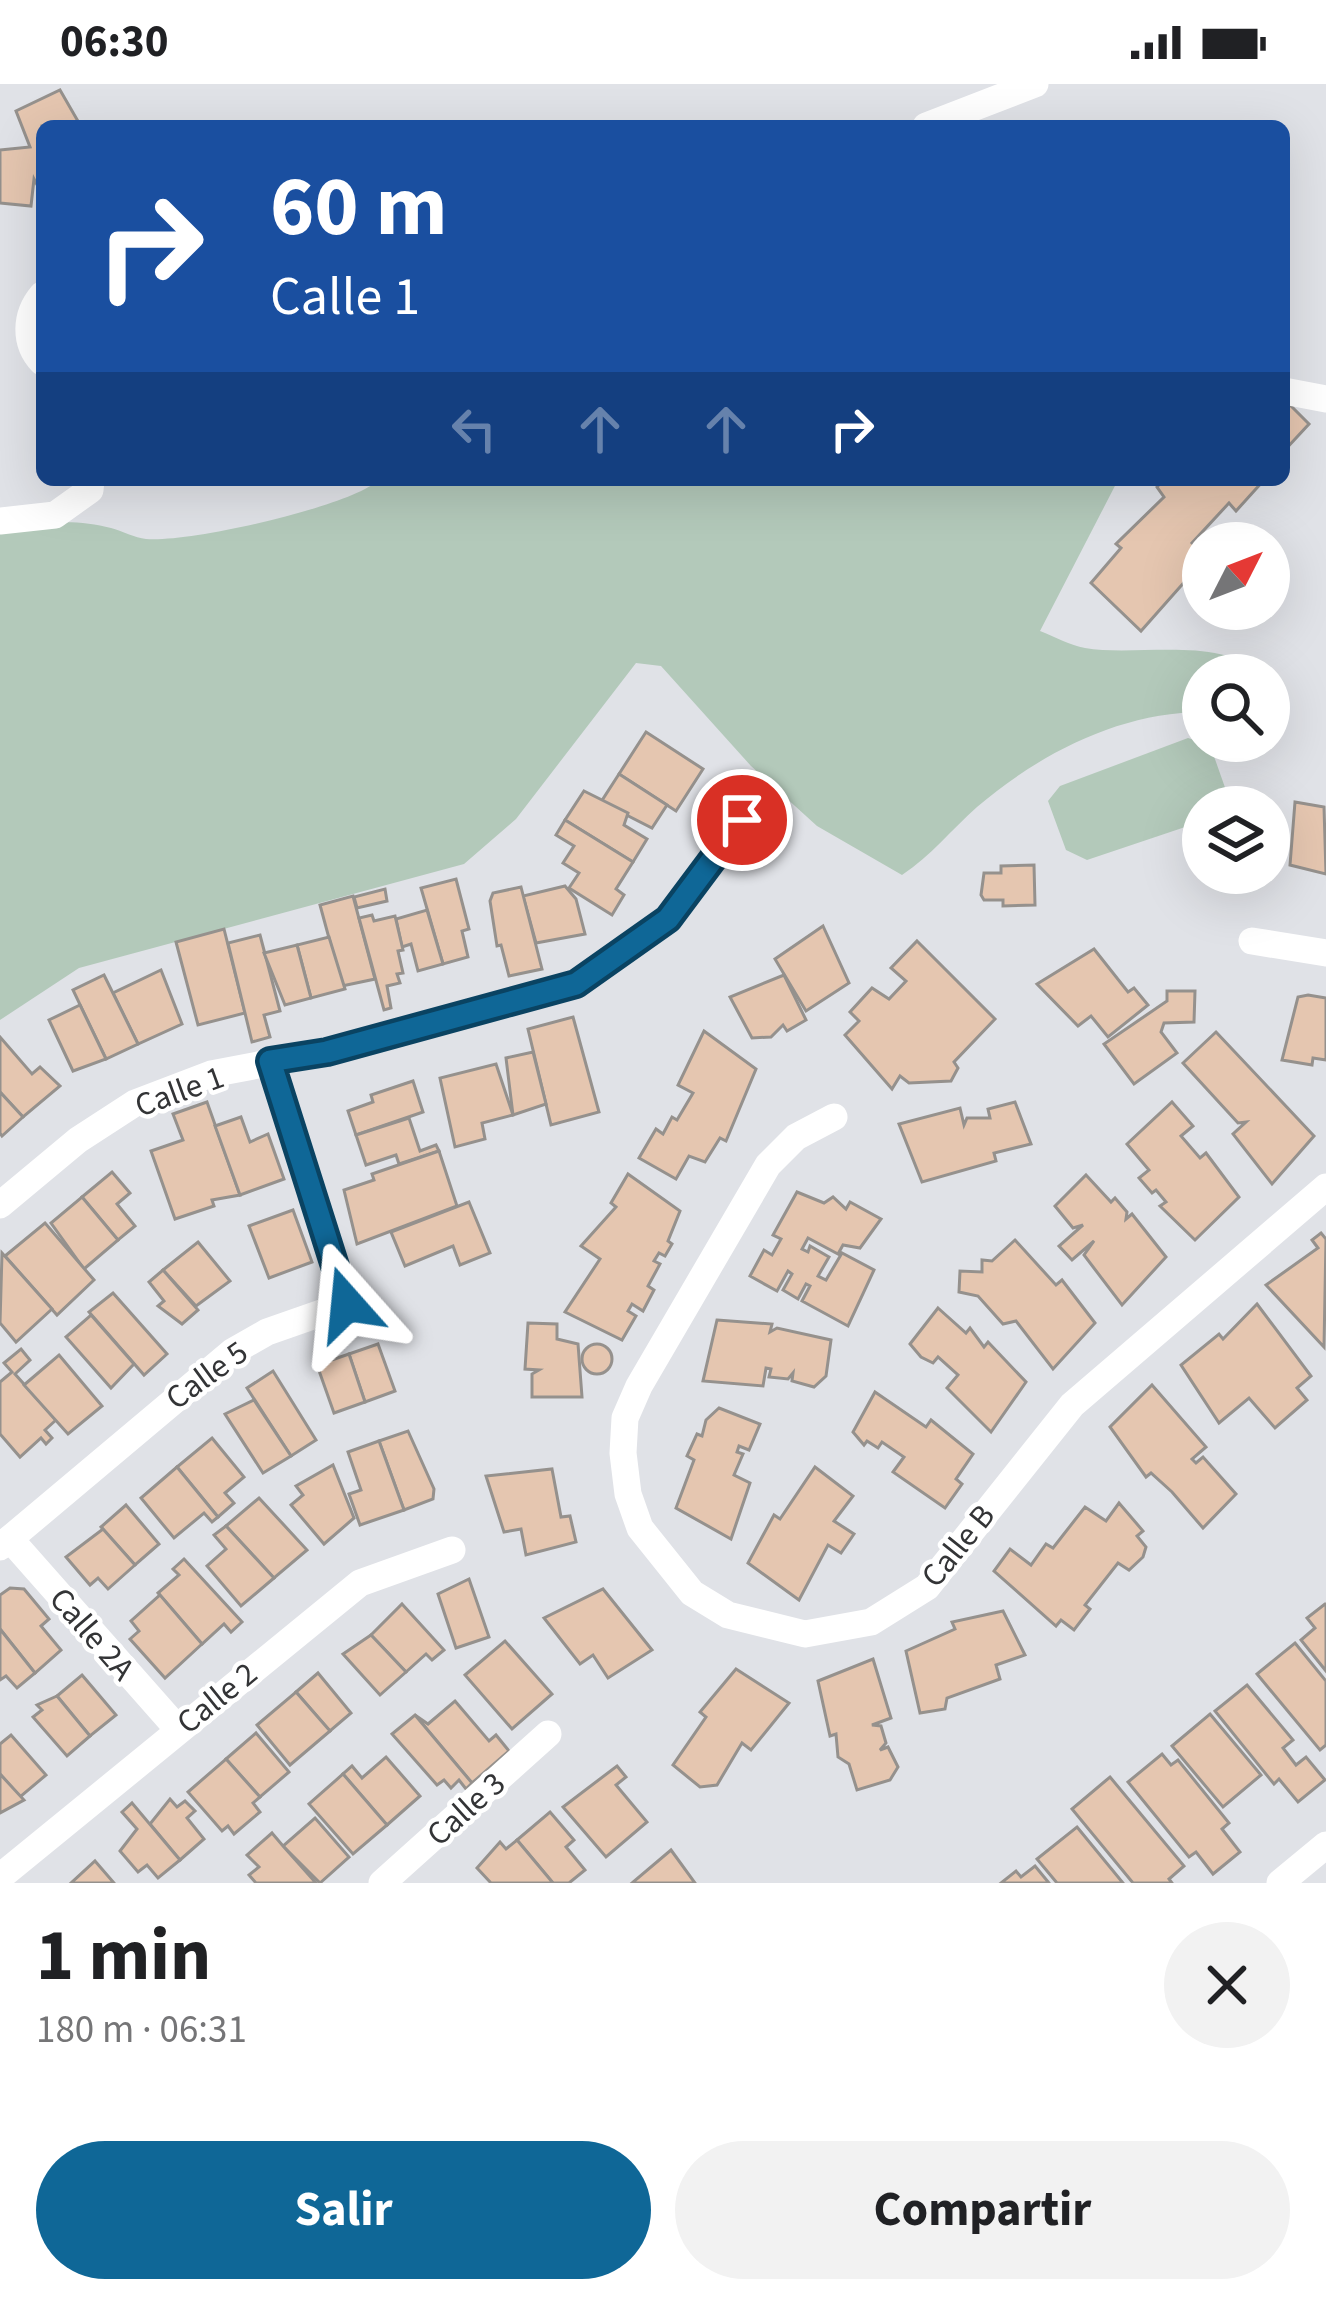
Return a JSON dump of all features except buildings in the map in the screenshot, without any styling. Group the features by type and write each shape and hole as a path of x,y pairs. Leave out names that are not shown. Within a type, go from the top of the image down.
{"street":[{"path":"942,120 1035,84"},
{"path":"36,302 30,309 28,335 36,350"},
{"path":"1290,392 1326,399"},
{"path":"0,521 55,515 90,486"},
{"name":"Calle 1","path":"0,1205 78,1140 135,1103 211,1074 327,1052 576,984 668,919 742,820"},
{"path":"1252,941 1326,953"},
{"name":"Calle 5","path":"5,1543 232,1352 267,1332 347,1304 270,1061"},
{"name":"Calle B","path":"833,1117 796,1137 768,1165 639,1386 625,1418 624,1436 628,1494 640,1528 666,1567 692,1593 728,1616 805,1634 871,1622 927,1587 1063,1415 1326,1187"},
{"name":"Calle 2A","path":"5,1543 177,1728"},
{"name":"Calle 2","path":"0,1877 360,1583 452,1550"},
{"name":"Calle 3","path":"382,1883 548,1734"},
{"path":"1280,1883 1326,1845"}],"green space":[{"path":"369,486 1115,486 1040,631 1085,648 1218,654 1182,654 1182,713 1111,728 1054,754 977,807 902,875 817,826 751,766 661,666 636,663 516,819 464,864 79,968 0,1020 0,531 69,522 167,539 267,521"},
{"path":"1182,740 1182,762 1216,762 1224,786 1182,786 1182,828 1087,860 1066,850 1048,801 1060,786"}],"route":[{"path":"347,1304 270,1061 327,1052 576,984 668,919 742,820"}]}
